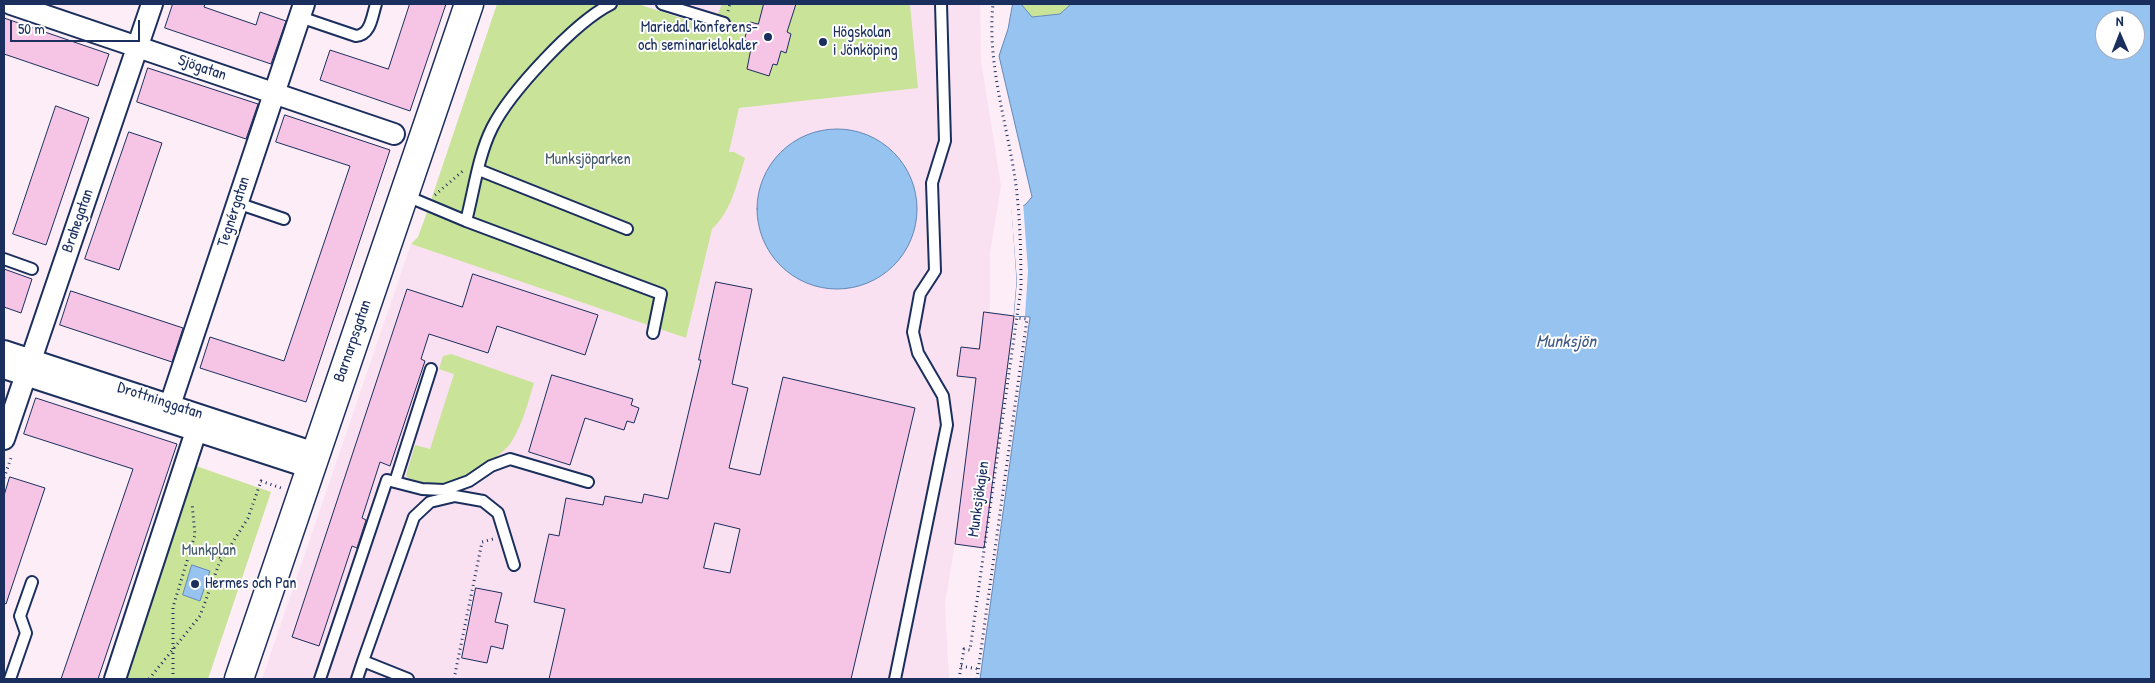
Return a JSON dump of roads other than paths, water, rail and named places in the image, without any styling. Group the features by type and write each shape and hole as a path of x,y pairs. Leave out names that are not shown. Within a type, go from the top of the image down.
{"main road":[{"name":"Barnarpsgatan","path":"239,679 313,460 412,199 469,4"}],"street":[{"name":"Sjögatan","path":"10,4 394,134"},
{"name":"Brahegatan","path":"4,438 152,4"},
{"name":"Tegnérgatan","path":"167,412 302,10"},
{"name":"Drottninggatan","path":"4,350 28,367 313,460"},
{"name":"Drottninggatan","path":"4,368 28,367"},
{"path":"114,679 199,422"}],"lane":[{"path":"302,10 356,36 362,36 366,33 376,4"},
{"path":"466,221 482,158 492,128 510,102 570,35 602,8 611,4"},
{"path":"662,4 724,23"},
{"path":"895,679 947,425 943,396 918,353 913,332 920,294 935,271 932,183 945,141 941,4"},
{"path":"479,170 627,230"},
{"path":"412,199 661,294 653,333"},
{"path":"237,203 284,219"},
{"path":"4,259 32,269"},
{"path":"395,482 432,369"},
{"path":"320,679 387,480 422,489 444,490 469,481 491,466 510,459 588,482"},
{"path":"357,679 414,517 430,502 455,496 483,501 498,513 514,564"},
{"path":"10,679 26,633 20,616 32,582"},
{"path":"363,661 408,679"}],"water":[{"name":"Munksjön","path":"1013,4 1021,4 1032,17 1060,14 1071,4 2151,4 2151,679 980,679 1030,317 1014,316 1017,281 1012,209 1025,205 1032,197 999,56 1008,29"},
{"path":"845,129 875,138 894,152 904,164 911,178 916,193 916,225 911,240 904,254 894,266 882,276 860,286 845,289 829,289 814,286 792,276 770,254 758,225 757,201 760,186 770,164 792,142 821,130"},
{"path":"192,565 210,571 200,601 183,595"}],"place":[{"name":"Mariedal konferens- och seminarielokaler","path":"768,37"},
{"name":"Högskolan i Jönköping","path":"823,42"},
{"name":"Hermes och Pan","path":"195,584"}],"park label":[{"name":"Munksjöparken","path":"588,160"},
{"name":"Munkplan","path":"209,551"}]}
